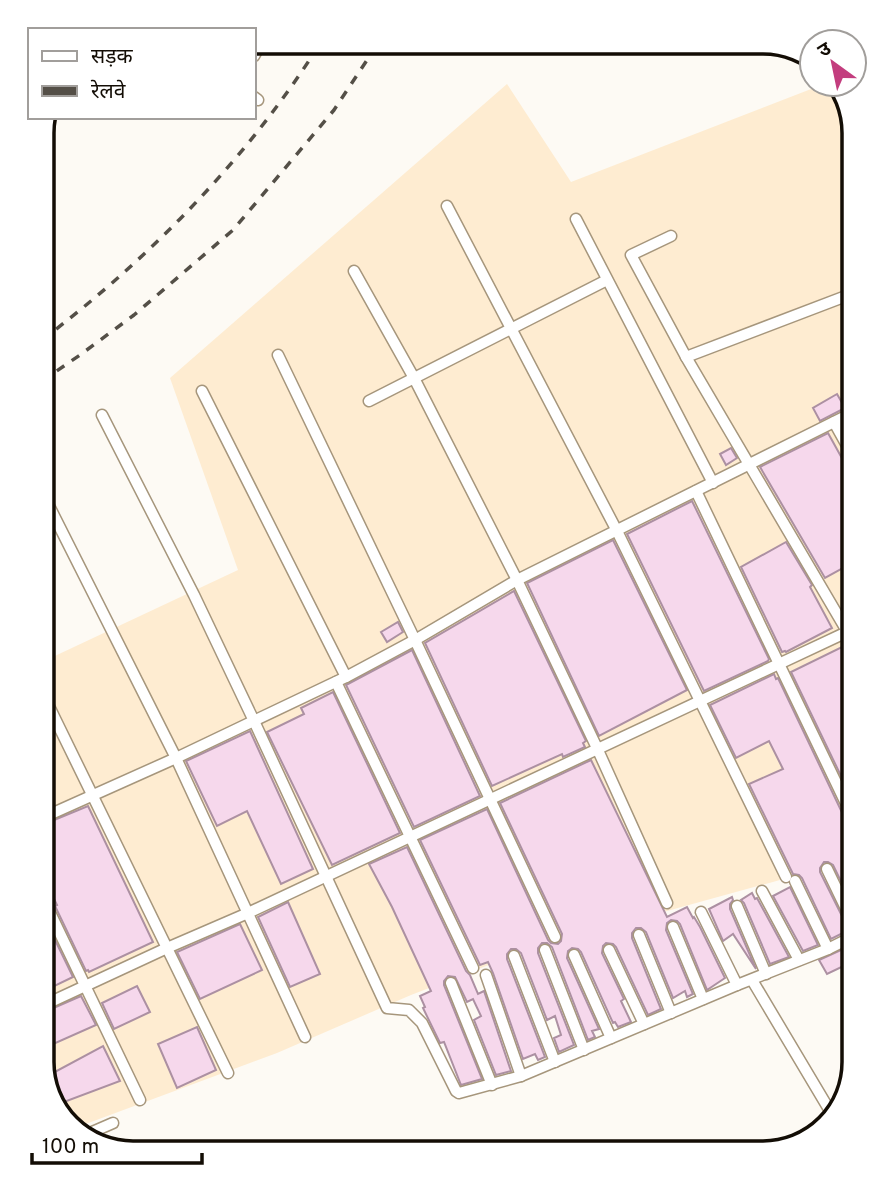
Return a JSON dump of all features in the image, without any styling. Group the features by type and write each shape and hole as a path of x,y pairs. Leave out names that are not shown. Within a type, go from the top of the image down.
{"street":[{"path":"447,206 617,531 790,879 828,948"},
{"path":"576,219 713,483"},
{"path":"671,236 631,255 686,357 842,623"},
{"path":"354,271 414,378 517,580 667,903"},
{"path":"369,401 607,280"},
{"path":"686,357 842,298"},
{"path":"278,355 555,937"},
{"path":"202,391 341,679 410,836 473,968"},
{"path":"102,415 194,595 387,1007 409,1010 422,1023 456,1091 459,1093 521,1076 842,942"},
{"path":"54,812 176,758 341,679 415,640 517,580 842,418"},
{"path":"834,422 842,436"},
{"path":"696,491 842,795"},
{"path":"54,516 176,758 305,1037"},
{"path":"54,1000 248,913 842,634"},
{"path":"54,716 228,1073"},
{"path":"827,869 842,900"},
{"path":"762,891 799,960"},
{"path":"737,906 766,974"},
{"path":"701,912 737,985"},
{"path":"54,921 140,1100"},
{"path":"673,927 703,999"},
{"path":"639,935 671,1013"},
{"path":"544,950 584,1050"},
{"path":"609,950 644,1024"},
{"path":"574,955 611,1038"},
{"path":"514,956 555,1062"},
{"path":"486,975 521,1076"},
{"path":"752,979 827,1107"},
{"path":"451,983 492,1085"},
{"path":"95,1131 113,1123"}],"shaded area":[{"path":"507,84 571,182 798,94 798,98 834,98 842,133 842,860 816,870 533,948 411,995 277,1053 85,1124 62,1097 54,1062 54,656 238,570 170,378"}],"building":[{"path":"837,394 842,403 842,410 820,421 813,408"},
{"path":"828,433 842,458 842,569 825,578 760,467"},
{"path":"731,448 737,458 726,465 720,454"},
{"path":"692,501 769,659 704,691 627,534"},
{"path":"613,540 687,690 599,736 527,583"},
{"path":"786,542 812,585 810,587 832,628 782,652 741,567"},
{"path":"514,591 586,741 583,743 585,747 563,757 562,754 492,786 425,643"},
{"path":"398,622 403,632 387,642 381,632"},
{"path":"842,647 842,778 791,672"},
{"path":"412,650 480,796 414,827 346,685"},
{"path":"774,674 776,679 778,678 842,812 842,883 833,865 828,862 824,862 820,872 842,916 842,934 831,939 802,878 793,874 749,784 783,769 769,741 736,758 710,705"},
{"path":"333,692 400,833 332,865 267,732 304,714 301,708"},
{"path":"250,731 313,869 281,884 247,811 217,826 186,761"},
{"path":"591,760 667,917 687,907 725,978 707,990 680,924 671,920 667,923 666,930 693,994 687,997 685,991 673,998 646,932 636,928 632,938 661,1009 648,1015 616,947 606,943 602,953 624,999 621,1001 631,1022 618,1027 613,1023 581,952 572,948 568,951 567,958 599,1029 592,1031 595,1037 588,1040 552,947 542,943 538,953 574,1045 559,1052 554,1038 561,1035 555,1016 547,1020 521,953 511,949 507,959 545,1057 538,1060 535,1054 523,1059 488,962 480,965 420,840 487,809 548,940 558,944 562,934 500,803"},
{"path":"88,806 153,942 89,972 86,971 55,906 54,820"},
{"path":"407,847 478,994 484,991 511,1071 496,1075 474,1020 481,1016 473,999 467,1002 455,977 448,976 444,985 482,1079 461,1085 444,1042 440,1043 423,1008 425,1007 420,996 431,991 369,864"},
{"path":"790,887 818,945 803,951 773,896"},
{"path":"752,893 789,957 770,964 741,900"},
{"path":"732,897 730,909 756,969 733,934 723,941 709,909"},
{"path":"288,902 320,974 290,987 258,917"},
{"path":"240,924 262,970 200,999 177,952"},
{"path":"54,938 73,977 54,986"},
{"path":"842,949 842,967 827,974 819,960"},
{"path":"137,986 150,1012 114,1029 102,1003"},
{"path":"81,996 96,1025 54,1044 54,1008"},
{"path":"197,1027 216,1070 177,1088 158,1044"},
{"path":"103,1046 120,1081 65,1102 55,1072"}],"railway":[{"path":"54,330 121,275 195,203 262,126 313,54"},
{"path":"54,373 134,315 233,230 334,110 371,54"}]}
